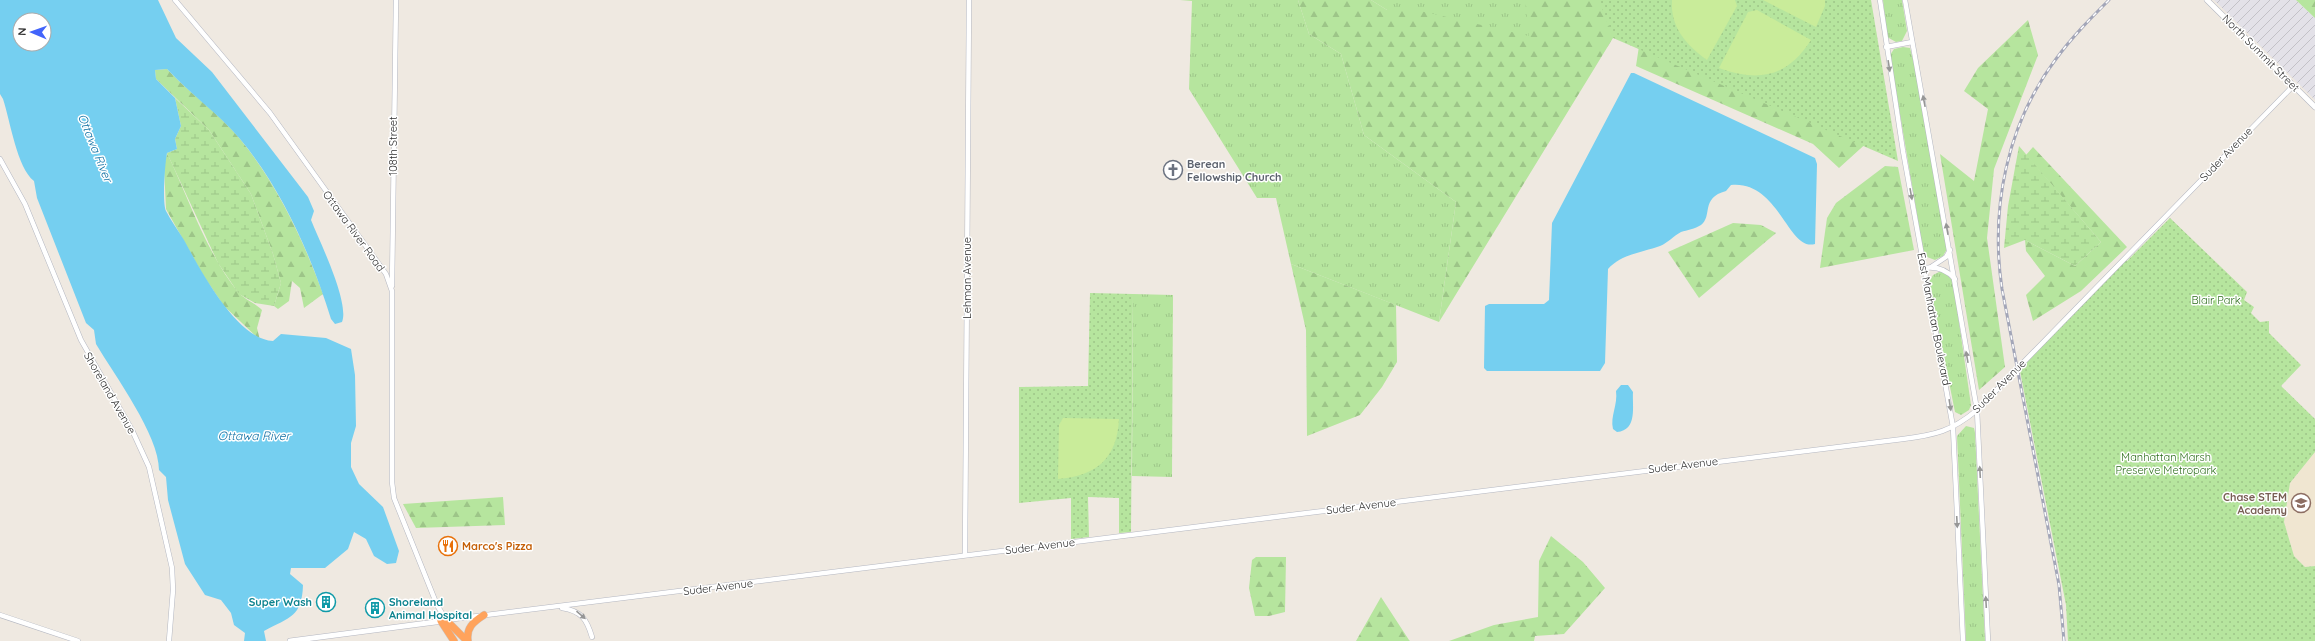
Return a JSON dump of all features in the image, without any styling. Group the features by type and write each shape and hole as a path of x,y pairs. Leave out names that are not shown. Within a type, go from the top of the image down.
{"highway":[{"path":"468,641 470,626 484,615"},
{"path":"444,621 454,641"},
{"path":"444,621 468,641"}],"main road":[{"name":"North Summit Street","path":"2207,0 2315,107"},
{"name":"Suder Avenue","path":"290,641 444,621"}],"street":[{"name":"Ottawa River Road","path":"175,0 274,118 379,265 391,275 392,482 399,513 444,621"},
{"name":"108th Street","path":"391,275 396,0"},
{"name":"Lehman Avenue","path":"965,556 969,0"},
{"name":"East Manhattan Boulevard","path":"1880,0 1886,47 1953,427 1963,641"},
{"path":"1906,0 1912,42 1956,279 1977,410 1988,641"},
{"path":"1886,47 1912,42"},
{"name":"Suder Avenue","path":"444,621 1938,434 1953,427 1977,410 2294,86"},
{"name":"Shoreland Avenue","path":"0,159 25,204 81,340 132,430 149,467 172,568 173,590 170,640"},
{"path":"1924,268 1931,267 1946,257 1950,249"},
{"path":"385,269 392,262"},
{"path":"1931,267 1950,273 1956,279"},
{"path":"557,607 581,614 589,625 592,638"},
{"path":"0,615 78,641"}],"shaded area":[{"path":"2214,0 2296,0 2315,18 2315,100"},
{"name":"Chase STEM Academy","path":"2315,452 2315,566 2305,567 2294,556 2284,522 2290,483"}],"green space":[{"path":"1180,0 1298,0 1309,34 1341,54 1364,135 1456,202 1439,322 1291,264 1276,198 1257,198 1189,89 1192,1"},
{"path":"1298,0 1371,0 1387,10 1403,7 1529,36 1525,0 1631,0 1613,38 1439,322 1456,202 1364,135 1341,54 1309,34"},
{"path":"1371,0 1549,0 1539,45 1387,10"},
{"path":"1599,0 1871,0 1898,161 1613,38"},
{"path":"1672,0 1735,0 1737,6 1707,60 1686,42 1681,34 1674,19"},
{"path":"1763,0 1825,0 1825,6 1816,27"},
{"path":"1883,0 1902,0 1907,31 1902,41 1896,42 1887,37"},
{"path":"2296,0 2315,0 2315,18"},
{"path":"1757,10 1811,40 1793,62 1783,69 1772,73 1747,75 1734,73 1719,68 1748,12"},
{"path":"2028,20 2038,55 1994,169 1987,238 2005,367 1979,390 1940,154 1974,181 1988,109 1964,91 1978,68"},
{"path":"1641,33 1881,130 1839,168 1813,144 1636,66"},
{"path":"1903,47 1910,48 1915,67 1947,249 1943,256 1935,260 1927,257 1923,250 1890,55 1894,49"},
{"path":"167,69 240,139 266,174 277,193 298,233 323,294 304,308 300,288 292,281 289,301 278,309 274,306 281,283 273,254 251,194 209,130 156,79 155,70"},
{"path":"175,98 209,130 251,194 273,254 281,283 274,306 255,303 239,294 218,263 167,153 177,149 175,139 181,126"},
{"path":"2019,146 2101,242 2075,266 2025,240 2004,248 2008,206"},
{"path":"2033,147 2127,247 2081,291 2033,321 2026,295 2045,276 2026,251 2025,240 2075,266 2101,242 2026,155"},
{"path":"167,153 216,260 238,292 262,310 257,328 260,340 224,306 203,275 166,209 164,166"},
{"path":"1885,166 1898,167 1914,250 1820,268 1827,218 1836,203"},
{"name":"Manhattan Marsh Preserve Metropark","path":"2170,218 2247,292 2244,300 2254,307 2251,313 2260,322 2269,321 2269,333 2301,365 2281,386 2315,419 2315,452 2290,483 2284,522 2294,556 2305,567 2315,566 2315,641 2068,641 2066,605 2019,366 2124,259 2127,261"},
{"path":"1733,223 1761,225 1776,233 1699,298 1668,252"},
{"path":"1291,264 1396,305 1397,362 1382,387 1360,415 1307,436 1306,330"},
{"path":"1939,272 1944,272 1953,281 1971,405 1969,410 1961,415 1955,412 1929,282 1933,275"},
{"path":"1090,293 1133,294 1131,532 1119,533 1119,498 1088,497 1089,537 1071,539 1071,498 1019,503 1019,387 1088,386"},
{"path":"1133,294 1173,295 1172,477 1132,476"},
{"path":"1063,418 1119,419 1114,445 1109,455 1102,463 1083,474 1058,479 1059,425"},
{"path":"1966,426 1974,428 1975,433 1985,641 1966,641 1957,436"},
{"path":"503,497 505,525 416,528 403,504"},
{"path":"1551,536 1583,562 1605,588 1564,634 1535,636 1534,641 1449,641 1494,625 1538,617 1539,561"},
{"path":"1256,557 1286,557 1285,612 1269,616 1255,616 1249,588 1252,560"},
{"path":"1381,597 1409,640 1410,641 1356,641"}],"water":[{"name":"Ottawa River","path":"0,0 158,0 176,38 212,72 308,197 314,211 311,220 332,271 342,301 342,322 335,324 331,319 315,272 294,224 269,180 255,159 240,139 167,69 155,70 156,79 175,98 181,126 175,139 177,149 167,153 164,191 166,211 221,301 246,329 259,338 273,341 281,334 326,338 351,349 355,375 356,426 351,443 351,467 359,484 383,507 399,551 396,563 387,564 374,556 366,539 354,532 348,549 325,568 291,568 290,574 303,585 300,604 293,615 288,619 264,631 266,641 244,641 245,633 234,625 231,613 221,600 205,595 185,564 168,500 166,477 159,470 157,456 152,440 135,406 96,344 94,330 86,323 37,198 34,181 28,175 23,166 3,99 0,94"},
{"path":"1631,73 1634,73 1815,158 1817,164 1815,244 1806,244 1797,237 1772,204 1761,193 1747,186 1731,185 1726,191 1718,194 1710,202 1706,217 1701,225 1675,235 1660,246 1619,260 1608,269 1605,363 1600,371 1487,371 1484,368 1485,306 1489,304 1544,304 1549,300 1552,223"},
{"path":"1621,385 1628,385 1633,392 1633,410 1631,422 1628,427 1617,432 1613,429 1612,420 1616,401 1616,391"}],"railway":[{"path":"2064,641 2059,585 2002,289 1998,228 2006,168 2014,139 2025,111 2039,84 2062,51 2081,28 2109,0"}],"place":[{"name":"Berean Fellowship Church","path":"1173,170"},
{"name":"Chase STEM Academy","path":"2301,503"},
{"name":"Marco's Pizza","path":"448,546"},
{"name":"Super Wash","path":"326,602"},
{"name":"Shoreland Animal Hospital","path":"375,608"}],"park label":[{"name":"Blair Park","path":"2216,300"}]}
